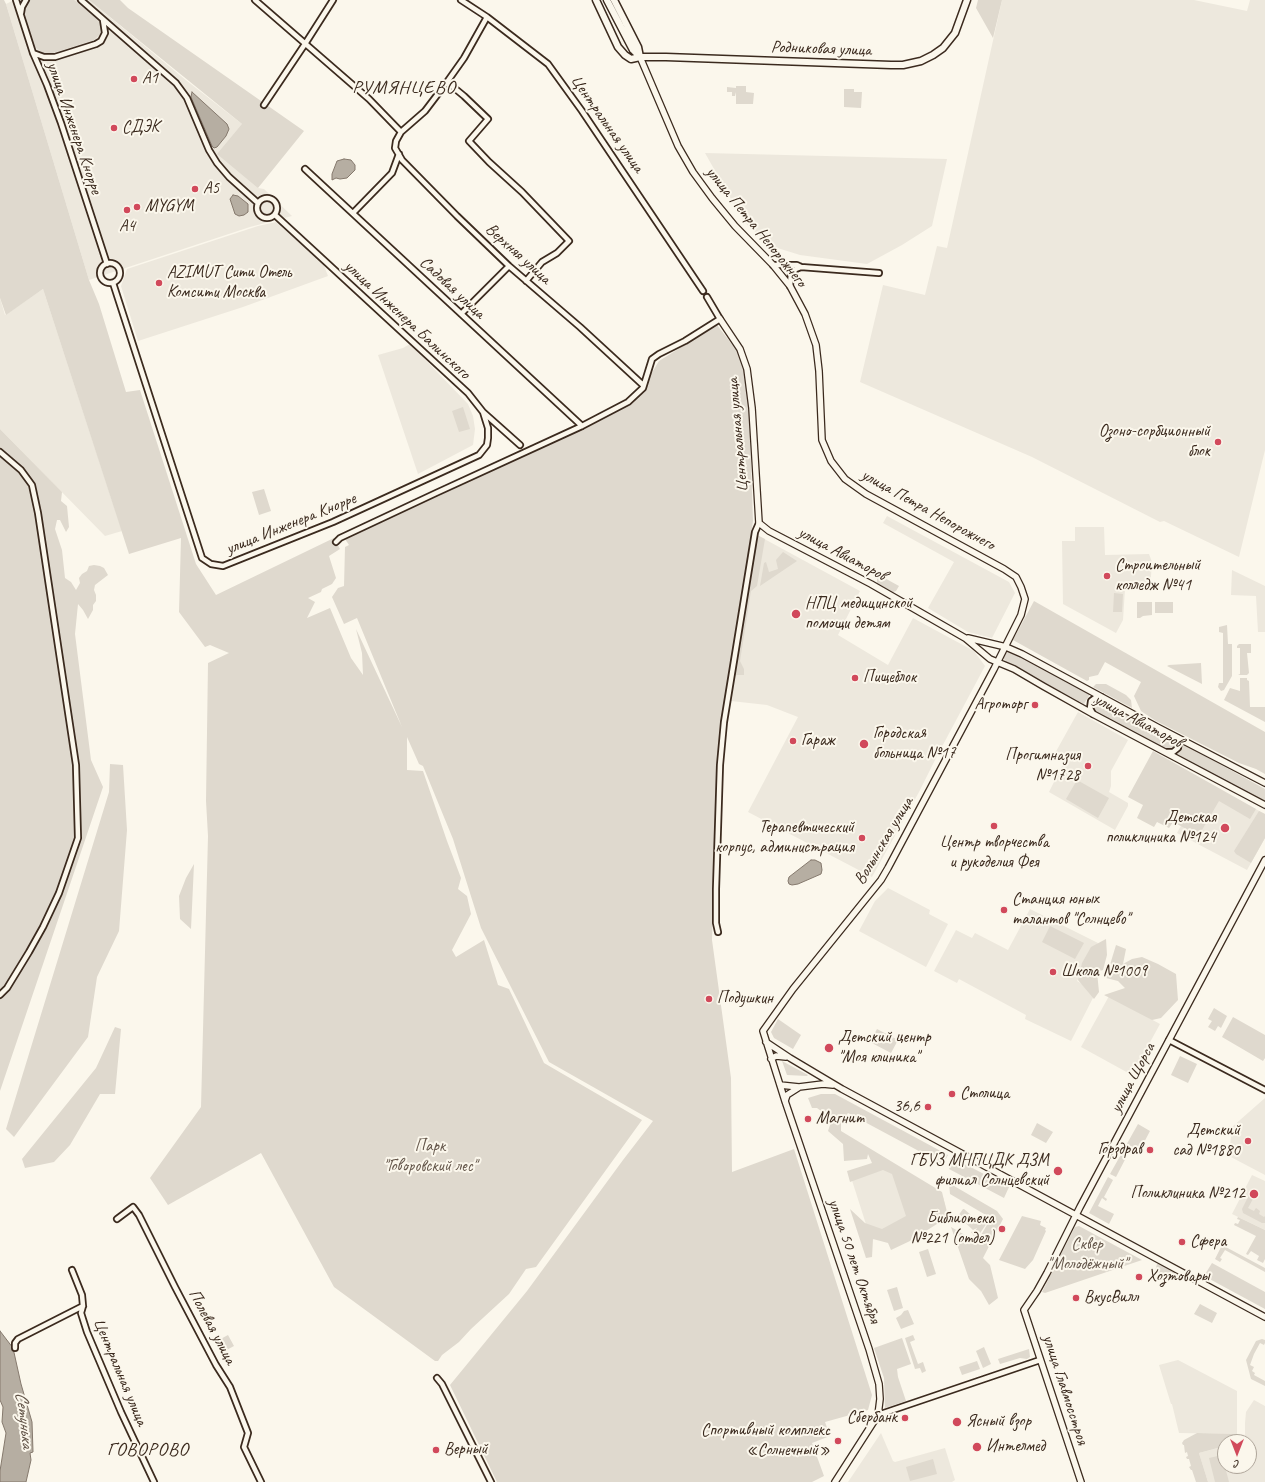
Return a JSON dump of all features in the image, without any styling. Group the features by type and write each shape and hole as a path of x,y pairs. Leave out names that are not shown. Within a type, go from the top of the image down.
{"main road":[{"name":"Родниковая улица","path":"596,0 618,47 631,59 640,57 891,65 908,64 921,61 934,55 950,41 955,34 967,0"},
{"name":"улица Петра Непорожнего","path":"607,0 633,50 640,57"},
{"name":"улица Петра Непорожнего","path":"614,0 638,47 640,57"}],"street":[{"name":"улица Инженера Кнорре","path":"16,0 33,53 61,123 107,264 102,268 101,277 105,282 113,283 202,558 211,564 223,566 333,522 479,455 487,445 488,438 488,428 483,412"},
{"path":"21,15 22,7 26,0"},
{"path":"81,0 176,83 188,98 209,150 217,163 229,177 258,203"},
{"path":"255,0 369,99 401,132"},
{"path":"264,105 333,0"},
{"name":"Центральная улица","path":"461,0 487,17 548,64 582,111 703,291"},
{"path":"353,213 392,173 399,154 395,148 396,141 401,132 425,111 447,82 464,58 487,17"},
{"path":"33,53 44,57 55,57 96,44 101,40 105,33 102,18"},
{"name":"улица Петра Непорожнего","path":"640,57 678,146 693,172 712,198 773,265 790,286 805,314 816,345 819,371 822,440 831,461 845,479 866,494 1016,577 1024,594 1024,607 1022,615 1006,647"},
{"path":"447,82 488,119 469,141 489,162 522,192 569,241 557,253 542,262 526,281"},
{"name":"Верхняя улица","path":"399,154 402,160 415,174 509,266 580,326 643,385"},
{"name":"Садовая улица","path":"305,169 582,426"},
{"path":"266,198 273,200 278,207 275,215 269,219 260,216 257,210 258,203 266,198"},
{"name":"улица Инженера Балинского","path":"275,215 468,393 483,412 520,445"},
{"path":"107,264 110,263 116,266 120,272 119,278 113,283"},
{"path":"773,265 797,265 801,268"},
{"path":"461,314 509,266"},
{"path":"790,286 791,273 796,269 801,268 879,274"},
{"name":"Центральная улица","path":"707,297 740,349 746,369 752,408 759,523"},
{"path":"336,542 340,538 582,426 628,402 643,388 652,359 685,341 720,319"},
{"path":"0,452 21,470 32,485 38,513 76,765 78,838 59,893 43,927 29,952 0,996"},
{"path":"718,932 716,923 716,889 720,764 724,722 755,532 759,523"},
{"name":"улица Авиаторов","path":"759,523 769,531 871,584 965,638 990,659 998,661 1014,669 1093,714 1265,805"},
{"name":"улица Авиаторов","path":"965,638 1006,647 1022,654 1265,783"},
{"path":"998,661 1006,647"},
{"name":"Волынская улица","path":"766,1042 764,1028 884,874 998,661"},
{"path":"1093,714 1090,708 1091,701 1095,698 1102,697"},
{"path":"1167,752 1173,752 1178,748 1179,742 1176,737"},
{"name":"улица Щорса","path":"1025,1308 1040,1285 1265,860"},
{"path":"1169,1040 1265,1090"},
{"path":"766,1042 839,1087 1265,1317"},
{"name":"улица 50 лет Октября","path":"766,1042 874,1363 880,1391 880,1406 878,1415 835,1482"},
{"path":"771,1059 776,1056 790,1058"},
{"path":"780,1085 798,1087 830,1084 839,1087"},
{"path":"785,1101 787,1095 798,1087"},
{"name":"Полевая улица","path":"117,1219 133,1207 139,1215 216,1365 230,1387 248,1433 244,1447 261,1482"},
{"name":"Центральная улица","path":"72,1270 82,1295 83,1306 80,1313 87,1332 98,1354 121,1412 154,1482"},
{"path":"14,1348 18,1339 83,1306"},
{"name":"улица Главмосстроя","path":"1025,1308 1024,1312 1081,1482"},
{"path":"878,1415 1040,1360"},
{"path":"437,1378 443,1386 491,1482"}],"shaded area":[{"path":"14,0 89,0 187,81 242,124 258,188 264,189 292,216 250,227 89,280 6,4"},
{"path":"1002,0 1194,0 1247,11 1250,0 1265,0 1265,450 1239,557 1164,521 1160,522 1032,457 860,382 883,285 925,295 937,246 947,248"},
{"path":"705,153 947,159 932,226 902,245 867,264 800,255 771,246 744,222"},
{"path":"276,222 323,263 328,276 243,307 138,341 121,286 127,269 258,226"},
{"path":"43,289 122,531 105,536 0,429 0,298 5,315"},
{"path":"410,344 468,404 473,416 475,429 473,445 418,474 378,355 403,348"},
{"path":"887,516 1009,582 1015,593 992,638 968,632 928,608 954,562 883,523"},
{"name":"Строительный колледж №41","path":"1075,527 1104,527 1105,555 1149,554 1152,562 1150,590 1125,589 1123,620 1116,633 1063,604 1062,541 1075,541"},
{"name":"Городская больница №17","path":"757,535 860,591 838,635 888,665 913,618 974,651 985,666 919,792 872,877 748,812 798,717 767,705 731,701"},
{"path":"1232,570 1265,586 1265,632 1258,632 1256,596 1231,595"},
{"name":"Прогимназия №1728","path":"1078,712 1128,740 1111,771 1111,786 1109,792 1128,803 1128,806 1115,830 1049,792 1065,760 1054,755"},
{"path":"1205,782 1265,814 1265,838 1247,870 1177,833"},
{"path":"888,888 930,910 929,914 948,924 926,967 859,931 875,901"},
{"name":"Школа №1009","path":"1030,909 1098,943 1077,981 1096,992 1071,1041 1025,1019 1026,1015 959,979 957,983 934,971 956,930 972,938 975,933 1008,950"},
{"path":"1109,996 1160,1024 1132,1075 1081,1047"},
{"name":"Детский сад №1880","path":"1265,1098 1265,1175 1229,1156 1232,1127"},
{"path":"878,1162 943,1197 949,1218 871,1240 849,1171"},
{"name":"Поликлиника №212","path":"1252,1175 1265,1181 1265,1230 1232,1214"},
{"path":"1178,1360 1237,1391 1237,1434 1179,1433 1172,1404 1159,1365"},
{"path":"1254,1400 1265,1406 1265,1482 1208,1482 1199,1453 1217,1448 1217,1474 1257,1474 1257,1434 1245,1434 1246,1412"},
{"path":"881,1433 893,1461 895,1462 945,1448 955,1480 952,1482 848,1482"}],"green space":[{"name":"Парк \"Говоровский лес\"","path":"0,0 4,0 6,4 89,280 99,304 126,392 140,390 196,564 216,595 334,538 340,549 329,556 336,578 332,584 322,589 321,592 308,598 315,602 307,618 330,608 351,658 363,675 362,653 356,629 402,727 357,618 344,624 332,597 338,588 344,586 345,547 349,545 345,539 598,421 634,402 659,361 717,325 745,361 749,407 753,521 717,761 712,940 731,1078 732,1172 794,1149 872,1395 868,1410 825,1422 830,1436 812,1443 824,1476 812,1482 497,1482 450,1385 527,1291 653,1121 549,1062 481,928 453,839 423,766 419,764 407,737 407,770 423,771 461,878 458,889 467,896 471,914 452,950 456,957 484,940 498,985 509,989 544,1063 642,1120 536,1267 526,1269 509,1294 459,1342 442,1355 438,1361 435,1361 334,1287 261,1153 168,1205 150,1178 201,1107 208,836 206,801 208,663 229,653 210,645 205,647 179,612 181,538 129,554 43,289 6,315 0,298"},
{"path":"29,0 74,0 99,20 102,27 101,33 94,40 53,53 43,53 35,47 24,15 24,5"},
{"path":"89,0 120,0 128,8 304,131 258,188 217,154 242,124"},
{"path":"978,0 1002,0 993,38 976,8"},
{"path":"736,86 746,86 746,92 754,93 753,104 736,104 736,92 735,96 732,96 732,92 727,92 727,87 736,88"},
{"path":"844,89 854,89 854,92 862,92 861,108 844,107"},
{"path":"463,407 470,429 459,432 452,411"},
{"path":"0,429 62,492 61,501 67,506 69,527 66,532 60,520 57,520 55,529 62,550 65,578 71,582 76,590 80,583 79,578 87,571 89,566 100,566 104,568 108,575 95,585 94,590 96,601 88,619 78,604 75,634 91,760 103,787 0,1091"},
{"path":"264,489 271,511 259,515 252,492"},
{"path":"757,535 765,539 757,586 751,591 740,661 744,669 744,675 734,676"},
{"path":"783,552 797,561 760,586 764,563 766,562 769,572 778,569 776,560"},
{"path":"879,575 899,586 896,591 893,592 877,583 877,578"},
{"path":"1114,593 1123,594 1122,612 1113,612"},
{"path":"1034,601 1265,732 1265,774 1239,763 1156,721 1141,711 1134,696 1141,682 1105,662 1098,675 1089,677 1089,680 1087,681 1013,640"},
{"path":"1137,602 1152,602 1152,615 1137,618"},
{"path":"1155,602 1173,602 1173,613 1155,613"},
{"path":"1227,625 1228,644 1232,644 1232,676 1224,690 1221,691 1218,687 1219,683 1223,683 1223,633 1219,632 1219,627"},
{"path":"1239,644 1251,644 1251,653 1247,653 1249,673 1247,675 1238,675 1240,674 1240,648 1237,648"},
{"path":"1007,652 1011,652 1090,694 1084,704 1006,662 1004,655"},
{"path":"1201,663 1202,684 1167,666 1169,665"},
{"path":"1240,678 1247,678 1249,681 1250,707 1265,707 1265,722 1224,700 1230,688 1240,691"},
{"path":"1096,684 1106,684 1126,695 1131,700 1132,708 1093,687"},
{"path":"1097,701 1101,701 1175,740 1177,744 1173,750 1169,751 1095,711 1093,708"},
{"path":"1183,744 1265,789 1265,802 1177,754 1181,750"},
{"path":"1153,751 1256,809 1250,819 1219,801 1202,830 1194,833 1173,822 1169,828 1157,822 1154,827 1137,818 1143,805 1128,797"},
{"path":"110,764 123,765 127,830 119,931 97,977 88,1037 14,1137 6,1129 109,792"},
{"path":"1077,780 1109,798 1098,818 1066,799"},
{"path":"1259,811 1265,814 1265,838 1251,863 1236,854 1234,851"},
{"path":"194,864 191,929 180,919 179,896 186,878"},
{"path":"1050,926 1084,943 1075,959 1042,942"},
{"path":"1106,939 1107,955 1103,970 1097,972 1099,992 1094,999 1078,980 1082,963 1091,947"},
{"path":"1116,945 1126,949 1123,964 1132,959 1142,957 1176,974 1178,1000 1161,1018 1152,1020 1104,995 1125,988 1118,981 1106,978"},
{"path":"1214,1008 1227,1016 1221,1028 1218,1026 1215,1031 1208,1027 1212,1021 1208,1019"},
{"path":"1233,1017 1265,1035 1265,1058 1263,1061 1222,1037"},
{"path":"778,1019 801,1035 793,1049 774,1038 771,1032"},
{"path":"115,1027 121,1029 115,1094 100,1094 70,1145 54,1162 25,1168 22,1159 96,1068"},
{"path":"877,1029 898,1040 891,1053 870,1042"},
{"path":"1180,1056 1197,1064 1188,1083 1171,1075"},
{"path":"782,1061 808,1075 787,1075"},
{"path":"821,1094 835,1094 948,1155 943,1164 848,1113 841,1121 841,1131 942,1192 948,1217 910,1241 891,1250 888,1243 873,1239 872,1257 866,1258 850,1209 865,1223 882,1229 906,1216 892,1174 883,1170 850,1182 847,1171 872,1163 868,1154 867,1159 844,1161 843,1144 828,1131 831,1122 825,1114 822,1114 817,1108 812,1108 808,1098"},
{"path":"1037,1123 1053,1132 1046,1143 1031,1135"},
{"path":"1138,1124 1150,1131 1138,1154 1130,1150 1116,1177 1110,1174"},
{"path":"955,1159 1009,1187 1004,1198 949,1169"},
{"path":"1108,1177 1113,1180 1104,1197 1107,1199 1106,1201 1102,1198 1098,1206 1114,1214 1109,1224 1089,1213"},
{"path":"949,1183 997,1211 1003,1219 983,1258 990,1265 998,1298 989,1305 981,1291 969,1279 951,1227 977,1242 991,1218 950,1194"},
{"path":"1248,1197 1254,1197 1248,1208 1254,1211 1256,1208 1260,1211 1259,1214 1264,1217 1265,1216 1265,1223 1262,1223 1243,1213 1242,1209"},
{"path":"963,1209 980,1224 983,1221 987,1223 976,1239 971,1232 975,1231 977,1228 973,1230 958,1216"},
{"path":"1022,1216 1041,1221 1040,1225 1046,1228 1033,1260 1025,1269 999,1260"},
{"path":"1238,1217 1265,1230 1265,1259 1263,1263 1257,1260 1259,1256 1251,1251 1248,1255 1246,1254 1256,1236 1234,1225 1235,1223 1238,1224 1240,1220 1237,1219"},
{"name":"Сквер \"Молодёжный\"","path":"1079,1226 1142,1260 1045,1293 1042,1292 1075,1227"},
{"path":"1222,1245 1265,1268 1265,1272 1225,1250 1220,1258 1222,1259 1220,1262 1215,1259"},
{"path":"928,1249 936,1274 927,1277 919,1252"},
{"path":"1212,1263 1265,1292 1265,1309 1204,1276"},
{"path":"1157,1264 1160,1264 1179,1274 1175,1281 1155,1271"},
{"path":"897,1287 903,1308 894,1311 887,1290"},
{"path":"1200,1304 1217,1313 1212,1323 1194,1314"},
{"path":"908,1310 914,1324 901,1329 896,1318 904,1311"},
{"path":"228,1335 234,1346 221,1353 215,1342"},
{"path":"913,1335 915,1340 910,1342 918,1364 923,1362 926,1371 922,1373 920,1368 915,1369 905,1338"},
{"path":"902,1338 911,1364 897,1369 898,1377 906,1401 885,1408 884,1378 874,1348"},
{"path":"1262,1339 1265,1340 1265,1343 1264,1345 1260,1343 1250,1365 1254,1367 1252,1371 1255,1373 1254,1375 1265,1381 1265,1386 1251,1379 1246,1360 1256,1341"},
{"path":"984,1347 991,1364 983,1368 976,1351"},
{"path":"1029,1349 1030,1357 1027,1359 1020,1358 1000,1364 998,1359"},
{"path":"977,1361 980,1369 962,1375 959,1367"},
{"path":"1197,1433 1237,1434 1217,1434 1217,1448 1199,1453 1208,1482 1196,1482 1192,1470 1189,1467 1191,1466 1189,1459 1186,1457 1188,1456 1187,1452 1185,1453 1184,1445 1182,1443 1184,1440"},
{"path":"1217,1456 1217,1474 1227,1474 1229,1482 1215,1482 1209,1458"},
{"path":"933,1459 937,1474 910,1481 906,1467"}],"water":[{"path":"192,92 227,124 229,129 226,136 217,147 214,148 212,146 191,97"},
{"path":"344,159 351,160 355,165 355,170 347,178 336,178 332,180 332,174 337,161"},
{"path":"233,195 238,196 248,204 248,212 244,215 239,216 235,214 230,199"},
{"path":"811,860 821,863 821,874 798,884 789,884 789,877"},
{"name":"Сетунька","path":"0,1331 13,1348 21,1384 32,1422 33,1452 30,1453 31,1460 26,1482 0,1482 0,1471 6,1433 2,1422 3,1407 0,1400"}],"place":[{"name":"А1","path":"134,79"},
{"name":"СДЭК","path":"114,128"},
{"name":"А5","path":"195,189"},
{"name":"MYGYM","path":"137,207"},
{"name":"А4","path":"127,210"},
{"name":"AZIMUT Сити Отель Комсити Москва","path":"159,283"},
{"name":"Озоно-сорбционный блок","path":"1218,442"},
{"name":"Строительный колледж №41","path":"1107,576"},
{"name":"НПЦ медицинской помощи детям","path":"796,614"},
{"name":"Пищеблок","path":"855,678"},
{"name":"Агроторг","path":"1035,705"},
{"name":"Гараж","path":"793,741"},
{"name":"Городская больница №17","path":"864,744"},
{"name":"Прогимназия №1728","path":"1088,766"},
{"name":"Центр творчества и рукоделия Фея","path":"994,826"},
{"name":"Детская поликлиника №124","path":"1225,828"},
{"name":"Терапевтический корпус, администрация","path":"862,838"},
{"name":"Станция юных талантов \"Солнцево\"","path":"1004,910"},
{"name":"Школа №1009","path":"1053,972"},
{"name":"Подушкин","path":"709,999"},
{"name":"Детский центр \"Моя клиника\"","path":"829,1048"},
{"name":"Столица","path":"952,1094"},
{"name":"36,6","path":"928,1107"},
{"name":"Магнит","path":"808,1119"},
{"name":"Детский сад №1880","path":"1248,1141"},
{"name":"Горздрав","path":"1150,1150"},
{"name":"ГБУЗ МНПЦДК ДЗМ филиал Солнцевский","path":"1058,1171"},
{"name":"Поликлиника №212","path":"1254,1194"},
{"name":"Библиотека №221 (отдел)","path":"1002,1229"},
{"name":"Сфера","path":"1182,1242"},
{"name":"Хозтовары","path":"1139,1277"},
{"name":"ВкусВилл","path":"1076,1298"},
{"name":"Сбербанк","path":"905,1418"},
{"name":"Ясный взор","path":"957,1422"},
{"name":"Спортивный комплекс «Солнечный»","path":"838,1441"},
{"name":"Интелмед","path":"977,1447"},
{"name":"Верный","path":"436,1450"}],"district":[{"name":"РУМЯНЦЕВО","path":"404,88"},
{"name":"ГОВОРОВО","path":"148,1450"}]}
